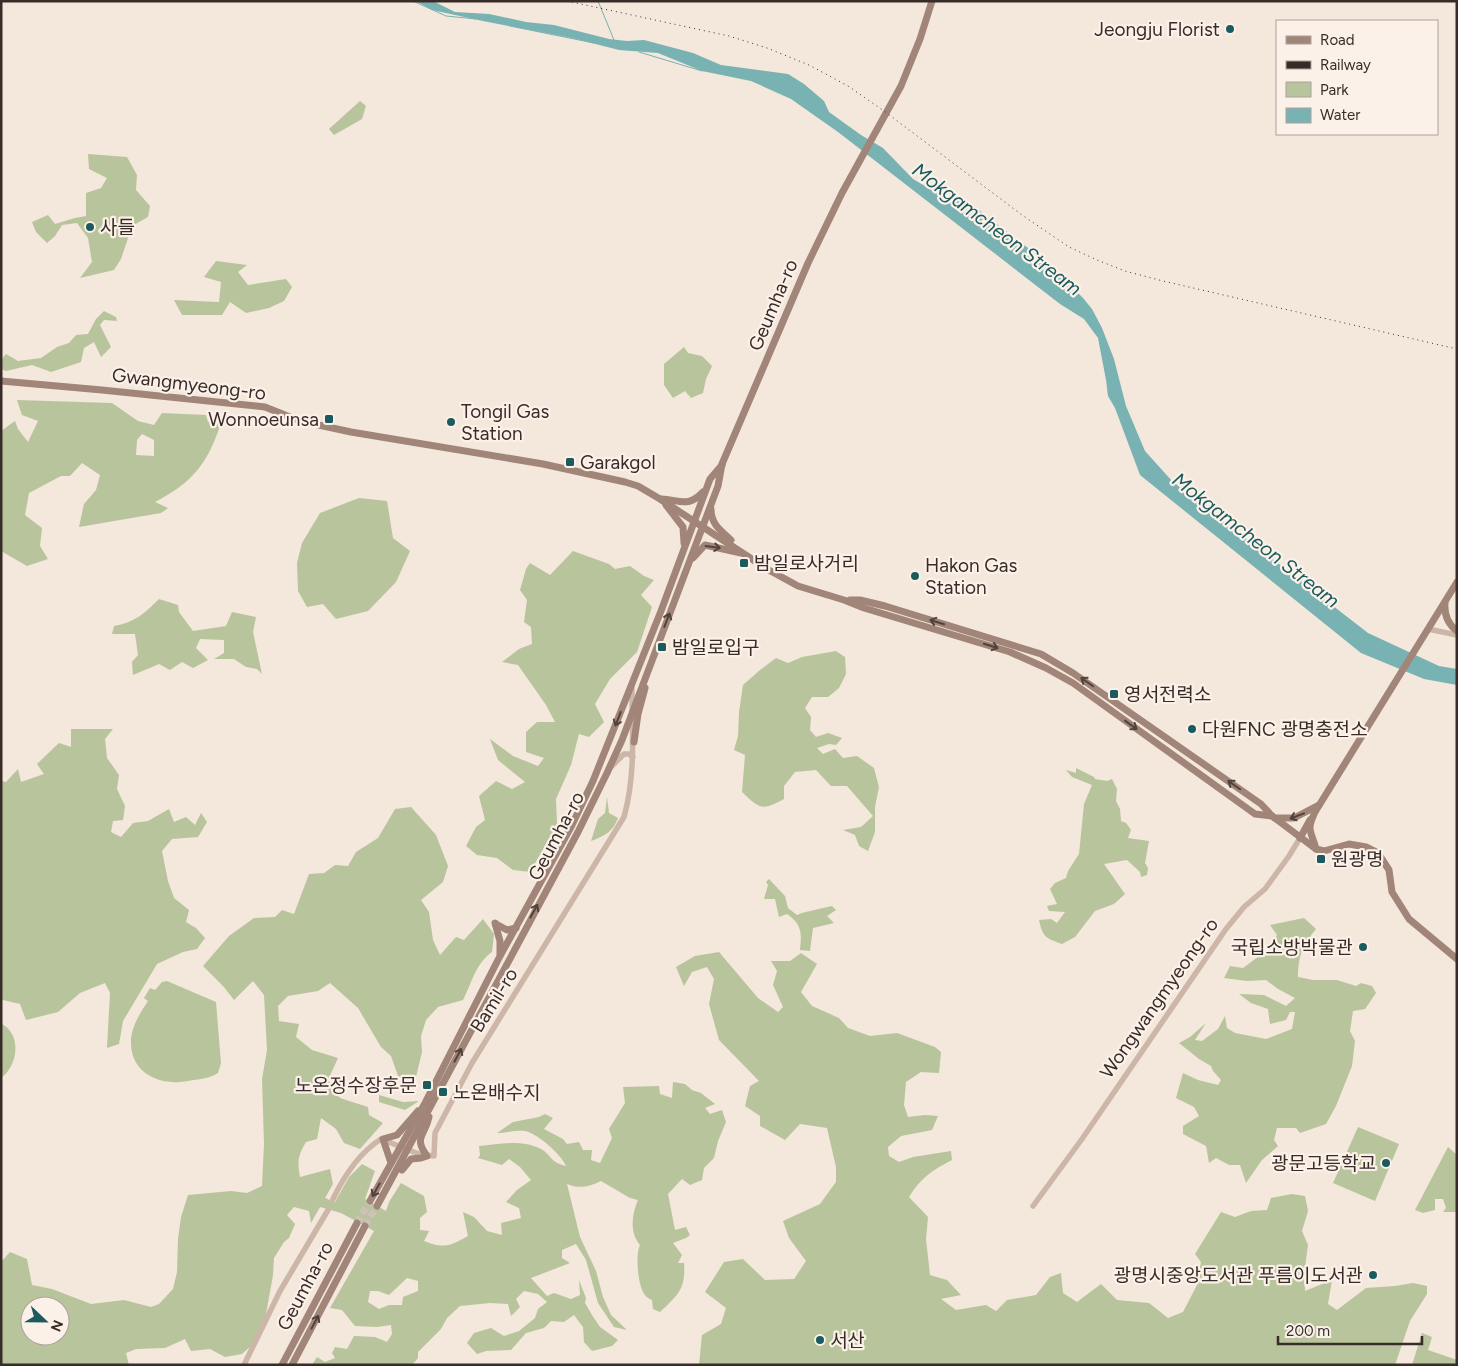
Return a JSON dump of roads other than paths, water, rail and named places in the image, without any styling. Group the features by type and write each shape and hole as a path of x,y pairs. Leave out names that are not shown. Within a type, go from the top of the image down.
{"main road":[{"name":"Geumha-ro","path":"370,1201 401,1146 427,1106 578,832 607,773 622,740 712,503 718,486 722,464 808,263 842,193 901,86 920,39 932,1"},
{"name":"Gwangmyeong-ro","path":"1,382 102,390 265,407 300,421 342,430 543,464 638,486 694,520 767,569 798,586 1010,652 1046,668 1073,683 1255,814 1273,817"},
{"name":"Geumha-ro","path":"377,1206 409,1149 427,1106 500,956 571,827 593,781 684,550 706,488 710,479 722,464"},
{"path":"660,499 686,503 692,502 706,488"},
{"path":"660,499 683,527 684,550"},
{"path":"712,503 711,517 714,524 746,554"},
{"path":"688,564 705,546 746,554"},
{"name":"Wongwangmyeong-ro","path":"1300,838 1457,582"},
{"name":"Gwangmyeong-ro","path":"844,600 860,600 885,606 1042,654 1073,673 1261,804 1273,817 1316,849"},
{"path":"1446,600 1445,615 1457,631"},
{"path":"634,742 638,714 650,665"},
{"path":"1273,817 1294,818 1317,808"},
{"path":"1317,808 1312,820 1310,833 1316,849 1324,851 1349,844 1366,846 1378,853 1389,870 1392,892 1409,920 1457,958"},
{"path":"500,956 501,944 495,923 507,930 516,928"},
{"path":"388,1186 408,1161 427,1156 421,1147 420,1140 428,1123 427,1106"},
{"path":"391,1163 382,1139 397,1135 408,1120 427,1106"},
{"name":"Geumha-ro","path":"282,1365 358,1223"},
{"name":"Geumha-ro","path":"292,1365 365,1226"}],"street":[{"path":"1428,629 1457,635"},
{"name":"Bamil-ro","path":"427,1156 434,1156 434,1133 472,1063 624,817 629,800 634,742 632,682"},
{"path":"607,773 624,754 633,757"},
{"name":"Wongwangmyeong-ro","path":"1033,1206 1082,1139 1226,929 1244,907 1265,889 1300,838"},
{"path":"332,1199 345,1175 371,1147 382,1139 427,1156"},
{"path":"244,1365 284,1283 328,1210"}],"water":[{"path":"416,1 433,1 455,12 489,14 526,22 554,25 609,39 644,40 693,53 721,65 788,74 804,84 824,101 829,112 883,148 913,179 939,194 975,207 1050,265 1083,298 1092,309 1102,328 1114,359 1126,406 1145,451 1172,481 1368,633 1439,666 1457,669 1457,685 1424,679 1361,653 1140,475 1115,408 1108,396 1098,338 1084,319 1060,304 838,132 791,99 751,81 702,71 658,53 619,50 572,38 483,21 432,10"}],"waterway":[{"name":"Mokgamcheon Stream","path":"413,1 446,16 476,19"},
{"path":"598,1 614,40"},
{"name":"Mokgamcheon Stream","path":"510,26 594,43"},
{"name":"Mokgamcheon Stream","path":"639,52 702,71"}],"tunnel":[{"path":"357,1223 370,1201"},
{"path":"365,1226 377,1206"}],"railway":[{"path":"567,1 729,36 767,48 809,65 848,86 884,111 1022,215 1069,247 1125,271 1457,349"}],"place":[{"name":"Jeongju Florist","path":"1230,29"},
{"name":"사들","path":"90,227"},
{"name":"Wonnoeunsa","path":"329,419"},
{"name":"Tongil Gas Station","path":"451,422"},
{"name":"Garakgol","path":"570,462"},
{"name":"밤일로사거리","path":"744,563"},
{"name":"Hakon Gas Station","path":"915,576"},
{"name":"밤일로입구","path":"662,647"},
{"name":"영서전력소","path":"1114,694"},
{"name":"다원FNC 광명충전소","path":"1192,729"},
{"name":"원광명","path":"1321,859"},
{"name":"국립소방박물관","path":"1363,947"},
{"name":"노온정수장후문","path":"427,1085"},
{"name":"노온배수지","path":"443,1092"},
{"name":"광문고등학교","path":"1386,1163"},
{"name":"광명시중앙도서관 푸름이도서관","path":"1373,1275"},
{"name":"서산","path":"820,1340"}]}
